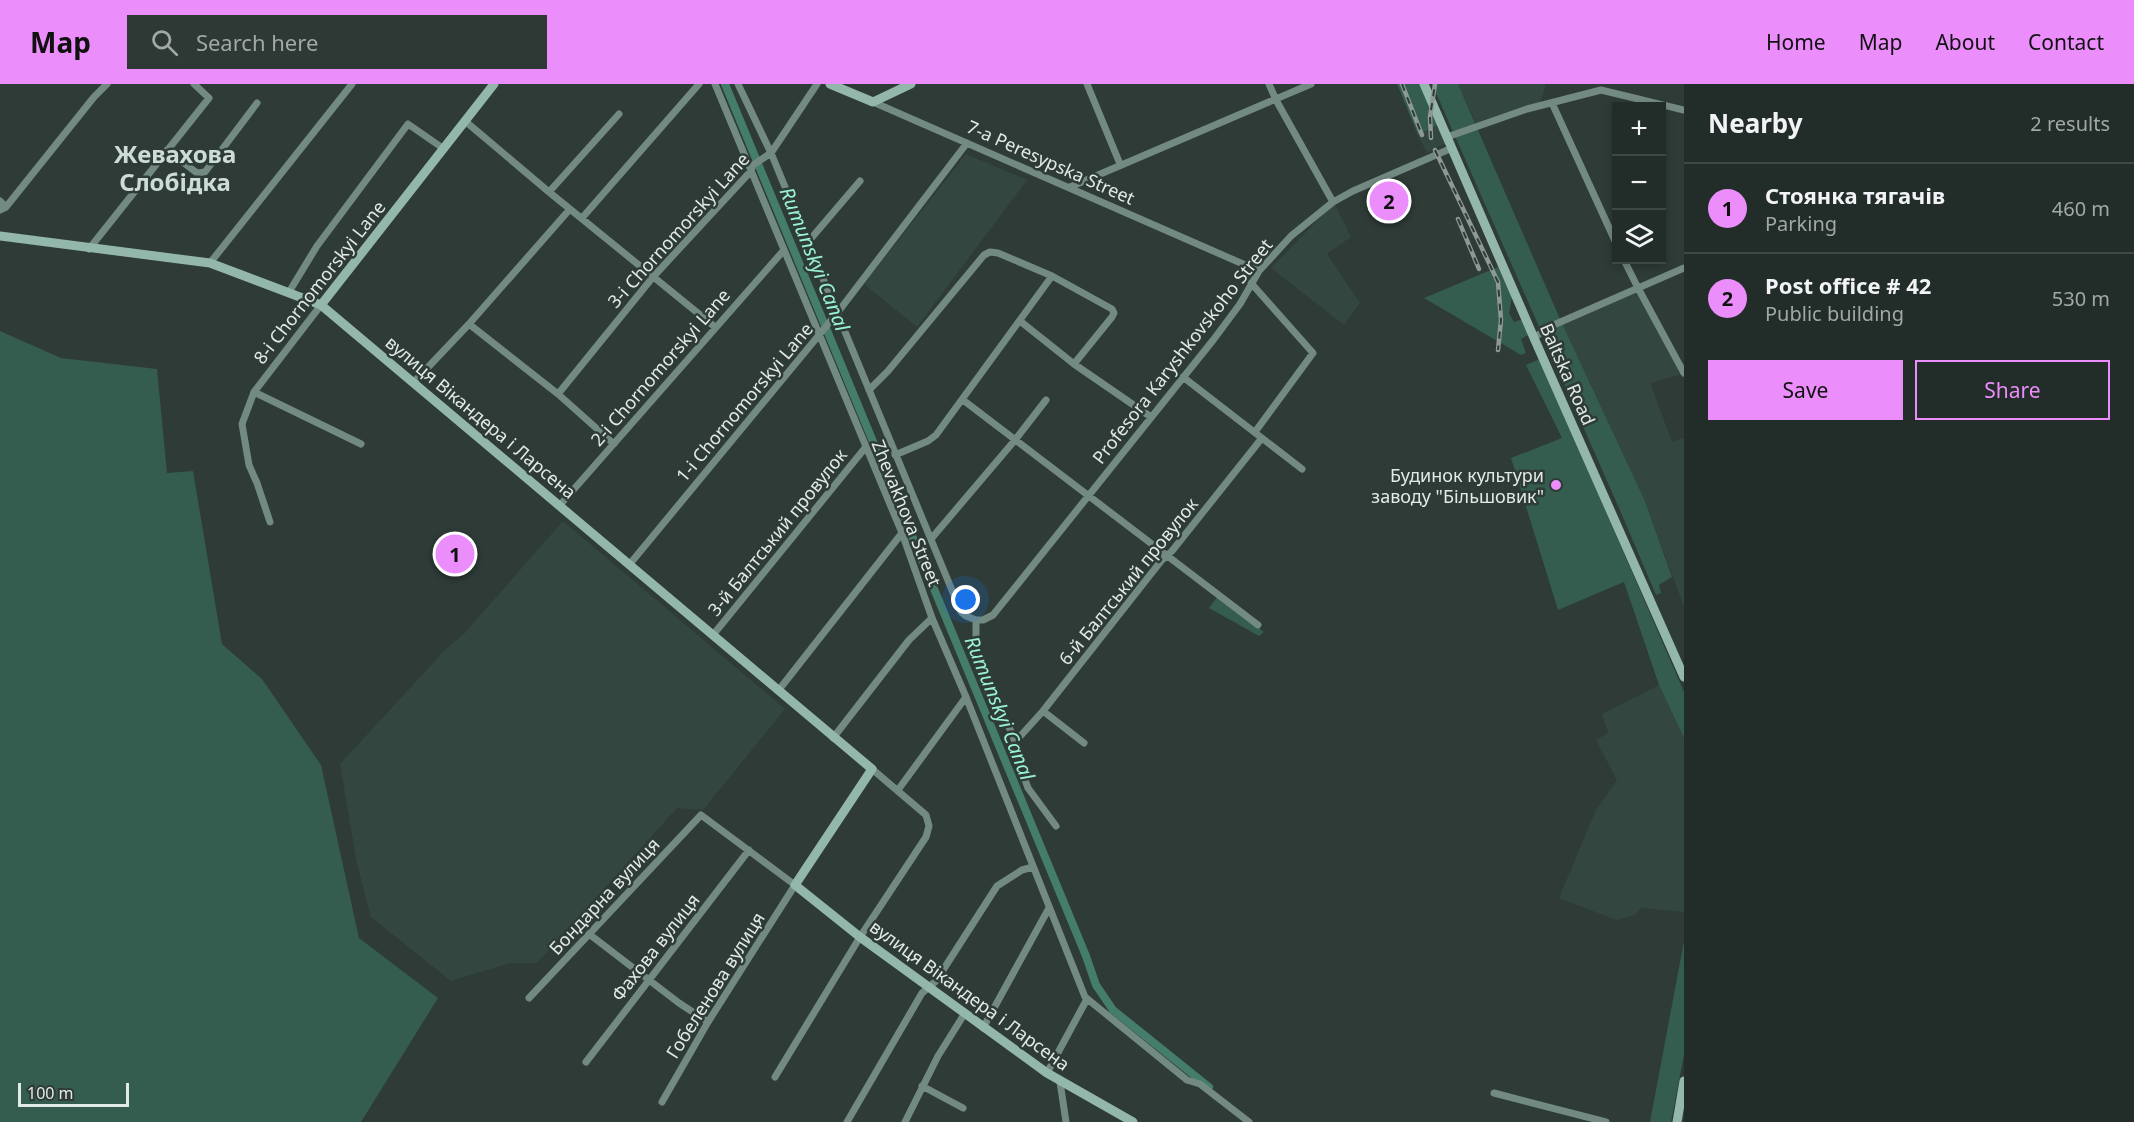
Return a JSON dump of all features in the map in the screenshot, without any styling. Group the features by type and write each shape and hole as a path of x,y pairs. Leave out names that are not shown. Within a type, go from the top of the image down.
{"street":[{"path":"3,209 107,84"},
{"path":"90,249 209,98 194,84"},
{"path":"210,263 352,84"},
{"name":"8-i Chornomorskyi Lane","path":"270,522 249,465 242,424 254,393 494,84"},
{"path":"582,218 699,84"},
{"name":"Zhevakhova Street","path":"715,84 752,168 784,250 822,332 865,448 902,533 932,618 1087,999 1187,1080 1200,1084 1249,1122"},
{"name":"Zhevakhova Street","path":"738,84 808,242 961,612 976,620"},
{"name":"3-i Chornomorskyi Lane","path":"558,394 653,277 752,168 769,154 816,84"},
{"name":"7-a Peresypska Street","path":"830,84 1259,271"},
{"path":"873,102 911,84"},
{"path":"1087,84 1120,164"},
{"path":"1269,84 1333,202"},
{"path":"1070,187 1311,84"},
{"name":"Baltska Road","path":"1424,84 1684,677"},
{"path":"1447,137 1551,103 1601,90 1684,110"},
{"path":"1551,103 1612,232"},
{"path":"167,150 197,173 205,172 257,104"},
{"path":"549,192 619,114"},
{"path":"465,121 715,327"},
{"path":"289,292 317,246 408,124 444,149"},
{"name":"1-i Chornomorskyi Lane","path":"629,565 837,314 967,143"},
{"name":"Profesora Karyshkovskoho Street","path":"976,620 983,620 993,615 1234,313 1259,271 1291,236 1333,202 1353,191 1452,148"},
{"path":"808,242 860,181"},
{"path":"0,201 3,209"},
{"path":"414,382 469,324 570,209"},
{"name":"вулиця Вікандера і Ларсена","path":"0,236 210,263 321,305 926,815 929,826 926,837 860,937"},
{"name":"2-i Chornomorskyi Lane","path":"560,505 784,250"},
{"path":"869,390 888,371 984,255 990,252 998,253 1052,276 1112,309 1114,313 1074,364"},
{"path":"1626,264 1684,373"},
{"path":"1534,338 1549,327 1684,268"},
{"path":"895,455 928,441 936,435 1052,276"},
{"path":"1251,283 1313,353 1255,432"},
{"path":"1020,321 1074,364 1151,417"},
{"path":"469,324 558,394 614,444"},
{"path":"1183,377 1302,469"},
{"path":"254,393 361,444"},
{"path":"963,400 1258,625"},
{"path":"930,539 1015,440 1046,400"},
{"name":"6-й Балтський провулок","path":"1015,742 1043,711 1161,561 1262,438"},
{"name":"3-й Балтський провулок","path":"713,635 865,448"},
{"path":"778,691 902,533"},
{"path":"834,738 909,640 932,618"},
{"path":"976,620 976,654 988,694 1010,729 1028,788 1056,826"},
{"path":"897,790 966,697"},
{"path":"1043,711 1084,742"},
{"path":"795,885 872,769"},
{"name":"вулиця Вікандера і Ларсена","path":"701,815 983,1028 1060,1082 1132,1122"},
{"name":"Бондарна вулиця","path":"529,998 701,815"},
{"name":"Фахова вулиця","path":"586,1062 749,850"},
{"path":"847,1122 922,993 936,981 997,886 1022,870 1033,867"},
{"name":"Гобеленова вулиця","path":"662,1102 708,1022 795,885"},
{"path":"983,1028 1049,908"},
{"path":"589,934 679,1003 708,1022"},
{"path":"775,1077 860,937"},
{"path":"1047,1073 1087,999"},
{"path":"905,1122 938,1056 965,1013"},
{"path":"1677,1122 1684,1081"},
{"path":"1060,1082 1066,1122"},
{"path":"922,1086 963,1108"},
{"path":"1494,1093 1606,1122"}],"shaded area":[{"path":"1458,84 1546,84 1540,104 1477,126"},
{"path":"1437,125 1446,143 1427,153 1418,135"},
{"path":"966,154 1027,180 917,327 864,284"},
{"path":"1334,203 1351,237 1327,254 1360,303 1344,325 1271,268"},
{"path":"1637,290 1683,374 1650,383 1672,442 1684,438 1684,607 1645,501 1562,323"},
{"path":"563,521 785,709 703,810 677,808 537,963 510,963 451,981 371,917 357,864 340,764 445,650 463,635"},
{"path":"1659,685 1684,738 1684,912 1641,908 1635,915 1616,920 1559,898 1596,810 1617,780 1596,740 1608,733 1602,714"}],"green space":[{"path":"1397,84 1420,84 1437,125 1418,135"},
{"path":"1432,84 1458,84 1560,319 1645,501 1672,577 1659,585 1661,593 1656,595"},
{"path":"1498,267 1512,297 1509,313 1514,322 1523,319 1530,334 1521,339 1526,353 1521,355 1424,298"},
{"path":"0,331 61,358 157,369 167,473 193,471 222,644 262,679 321,765 359,938 438,998 361,1122 0,1122"},
{"path":"1540,359 1684,692 1684,738 1659,685 1624,582 1558,610 1511,458 1562,438 1526,365"},
{"path":"1217,597 1264,632 1259,636 1209,608"},
{"path":"1684,941 1684,1055 1671,1122 1650,1122"}],"waterway":[{"name":"Rumunskyi Canal","path":"725,84 1096,985 1113,1010 1209,1087"}],"railway":[{"path":"1402,84 1422,135"},
{"path":"1431,138 1430,117 1435,84"},
{"path":"1435,150 1498,282 1501,320 1498,350"},
{"path":"1458,219 1479,269"}],"place":[{"name":"Post office # 42","path":"1389,201"},
{"name":"Будинок культури заводу \"Більшовик\"","path":"1556,485"},
{"name":"Стоянка тягачів","path":"455,554"}],"district":[{"name":"Жевахова Слобідка","path":"175,167"}]}
